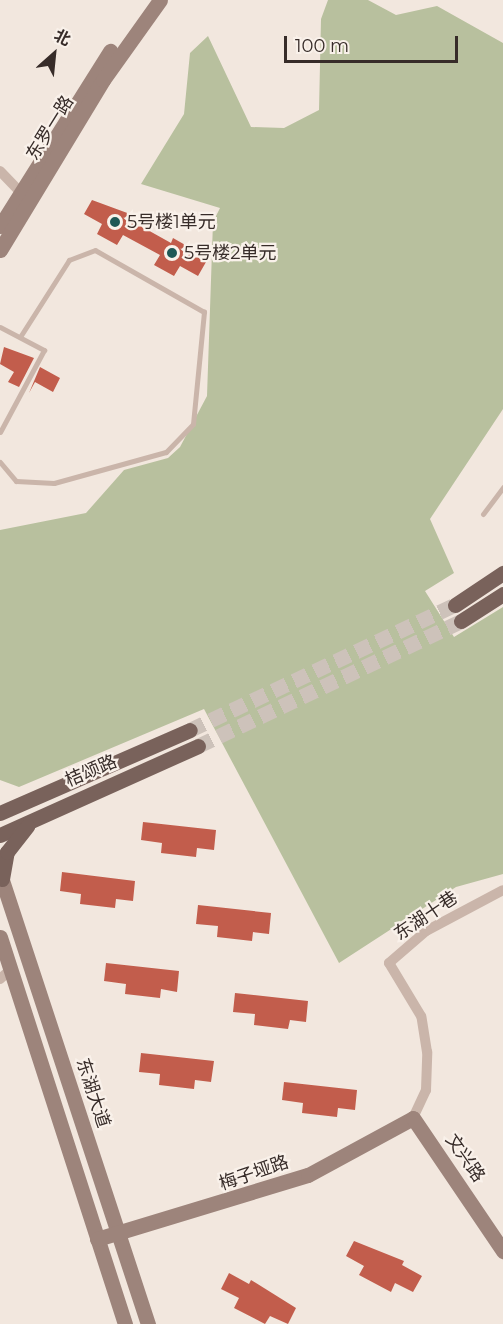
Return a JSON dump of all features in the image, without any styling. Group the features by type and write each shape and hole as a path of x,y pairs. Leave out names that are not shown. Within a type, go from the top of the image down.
{"main road":[{"name":"东罗一路","path":"0,250 24,197 147,0"},
{"name":"东罗一路","path":"0,226 24,197 160,0"},
{"path":"455,605 503,573"},
{"path":"461,621 503,594"},
{"name":"桔颂路","path":"0,813 190,730"},
{"name":"桔颂路","path":"0,835 37,816 198,746"},
{"path":"0,804 24,801"},
{"path":"1,877 7,852 37,816"},
{"name":"东湖大道","path":"1,877 148,1324"},
{"path":"0,937 5,974 126,1324"},
{"name":"梅子垭路","path":"97,1239 308,1175 413,1118"},
{"name":"文兴路","path":"413,1118 503,1251"}],"street":[{"path":"0,171 24,197"},
{"name":"东湖十巷","path":"413,1118 426,1090 427,1053 421,1016 389,963 426,931 503,890"}],"lane":[{"path":"0,462 16,481 54,483 166,452 193,424 204,312 95,250 69,260 20,337"},
{"path":"0,327 44,350 0,432"},
{"path":"483,514 503,487"}],"green space":[{"path":"328,0 368,0 396,15 437,6 503,43 503,409 430,519 454,573 425,591 454,637 503,607 503,874 456,887 339,963 204,709 19,787 0,780 0,530 86,513 124,470 168,458 180,447 207,396 213,222 220,208 141,184 184,114 190,53 208,36 251,127 284,128 319,110 321,19"}],"building":[{"path":"92,200 130,214 128,219 171,243 173,238 187,246 185,250 206,262 198,276 180,266 174,276 154,265 160,255 123,235 117,245 97,234 102,224 84,214"},
{"path":"4,347 34,358 19,387 8,382 14,372 0,364"},
{"path":"40,367 60,378 53,392 35,382 29,393"},
{"path":"143,822 216,830 214,850 197,848 196,857 161,853 162,843 141,840"},
{"path":"62,872 135,881 133,901 116,899 115,908 80,904 81,894 60,891"},
{"path":"198,905 271,913 269,934 253,932 252,941 217,937 218,926 196,924"},
{"path":"106,963 179,971 177,992 161,989 160,998 125,994 126,984 104,981"},
{"path":"235,993 308,1001 306,1022 290,1020 288,1029 254,1025 255,1014 233,1012"},
{"path":"141,1053 214,1061 211,1082 195,1080 194,1089 159,1085 160,1074 139,1072"},
{"path":"284,1082 357,1090 355,1110 338,1108 337,1117 302,1113 303,1103 282,1100"},
{"path":"354,1241 404,1261 402,1265 422,1276 413,1292 395,1283 391,1292 359,1275 364,1266 346,1256"},
{"path":"229,1273 249,1284 251,1280 296,1308 288,1324 270,1316 265,1324 234,1308 239,1298 221,1289"}],"tunnel":[{"path":"190,730 455,605"},
{"path":"198,746 461,621"}],"place":[{"name":"5号楼1单元","path":"115,222"},
{"name":"5号楼2单元","path":"172,253"}]}
